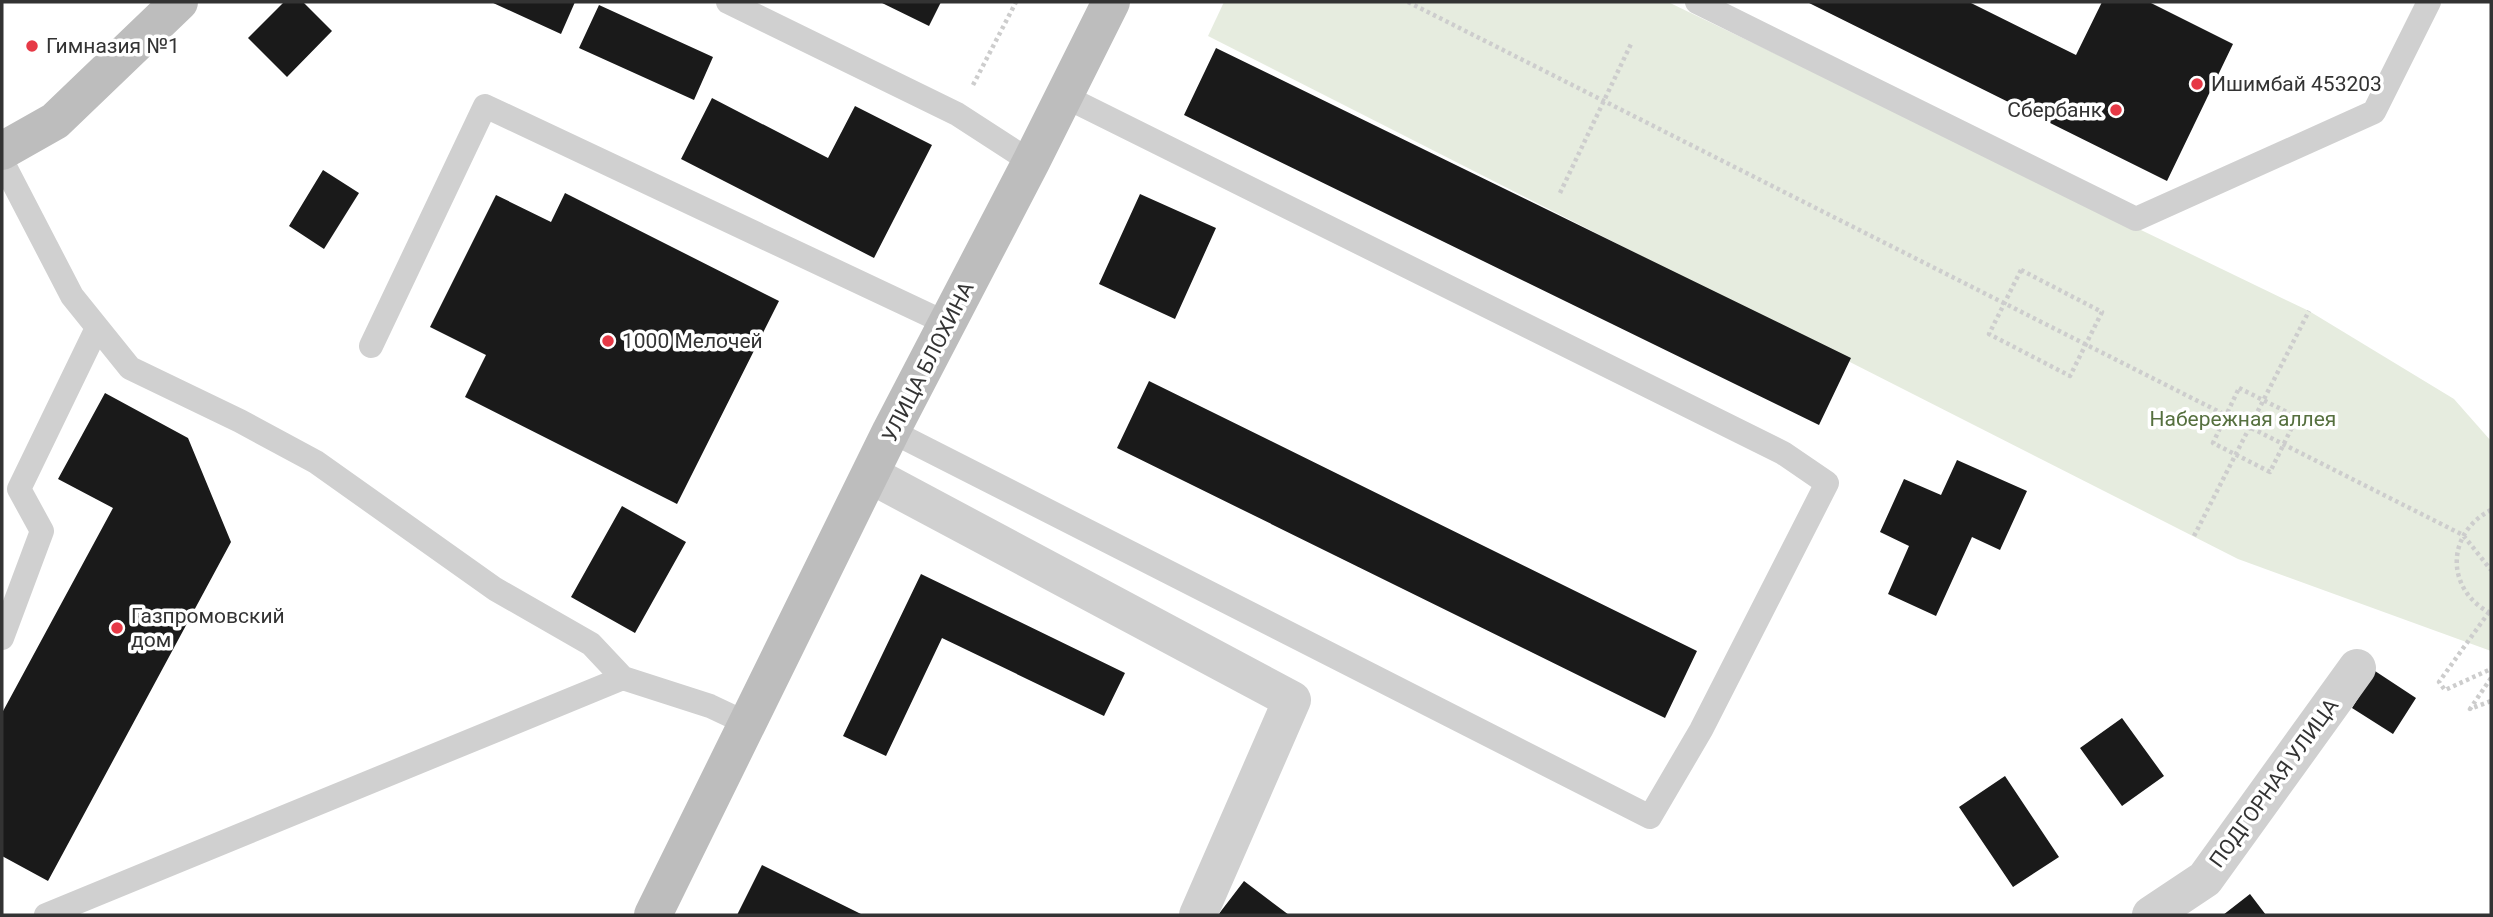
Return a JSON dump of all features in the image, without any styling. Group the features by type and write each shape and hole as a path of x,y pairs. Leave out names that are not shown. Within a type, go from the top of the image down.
{"main road":[{"path":"2,151 55,121 179,2"},
{"name":"УЛИЦА БЛОХИНА","path":"653,915 891,431 1111,2"}],"street":[{"path":"871,475 1292,701 1198,915"},
{"name":"ПОДГОРНАЯ УЛИЦА","path":"2151,915 2205,879 2357,668"}],"lane":[{"path":"728,2 957,114 1031,162"},
{"path":"1697,2 2136,219 2374,112 2429,2"},
{"path":"891,431 1650,817 1701,730 1827,483 1783,453 1064,96"},
{"path":"371,346 485,106 948,324"},
{"path":"2,162 72,296 130,368 240,421 316,462 495,589 591,644 623,678 710,706 746,723"},
{"path":"2,639 42,531 19,489 97,328"},
{"path":"46,915 623,678"}],"path":[{"path":"957,114 1016,2"},
{"path":"1408,2 2463,535 2491,570"},
{"path":"1560,193 1631,44"},
{"path":"2021,270 2102,312 2085,345 2070,376 1989,334 2021,270"},
{"path":"2194,536 2309,311"},
{"path":"2239,388 2297,417 2270,472 2213,443 2226,415 2239,388"},
{"path":"2491,510 2474,521 2463,535 2457,560 2460,581 2472,600 2490,612 2438,682 2445,690 2491,668"},
{"path":"2491,678 2470,709 2491,701"}],"green space":[{"name":"Набережная аллея","path":"1224,2 1668,2 2309,311 2454,399 2491,441 2491,651 2238,559 1208,36"}],"building":[{"path":"284,2 303,2 332,31 287,77 248,38"},
{"path":"491,2 575,2 561,34"},
{"path":"880,2 941,2 929,26"},
{"path":"1807,2 1969,2 2076,55 2102,2 2149,2 2233,44 2167,181"},
{"path":"599,5 713,57 694,100 579,48"},
{"path":"1216,48 1851,358 1819,425 1184,115"},
{"path":"712,98 828,158 855,106 932,145 874,258 681,159"},
{"path":"323,170 359,193 324,249 289,226"},
{"name":"1000 Мелочей","path":"565,193 779,301 677,504 465,397 486,355 430,327 496,195 551,222"},
{"path":"1140,194 1216,228 1175,319 1099,284"},
{"path":"1149,381 1697,651 1665,718 1117,448"},
{"name":"Газпромовский дом","path":"105,393 188,438 231,542 48,881 2,856 2,713 113,508 58,479"},
{"path":"1957,460 2027,491 2000,550 1972,537 1936,616 1888,594 1909,546 1880,532 1904,479 1941,495"},
{"path":"622,506 686,542 635,633 571,597"},
{"path":"921,574 1125,673 1104,716 942,638 886,756 843,736"},
{"path":"2375,671 2416,698 2393,734 2352,708"},
{"path":"2122,718 2164,776 2122,806 2080,748"},
{"path":"2005,776 2059,857 2013,887 1959,807"},
{"path":"762,865 863,915 737,915"},
{"path":"1244,881 1289,915 1218,915"},
{"path":"2250,894 2266,915 2223,915"}],"place":[{"name":"Гимназия №1","path":"32,46"},
{"name":"Ишимбай 453203","path":"2197,84"},
{"name":"Сбербанк","path":"2116,110"},
{"name":"1000 Мелочей","path":"608,341"},
{"name":"Газпромовский дом","path":"117,628"}]}
